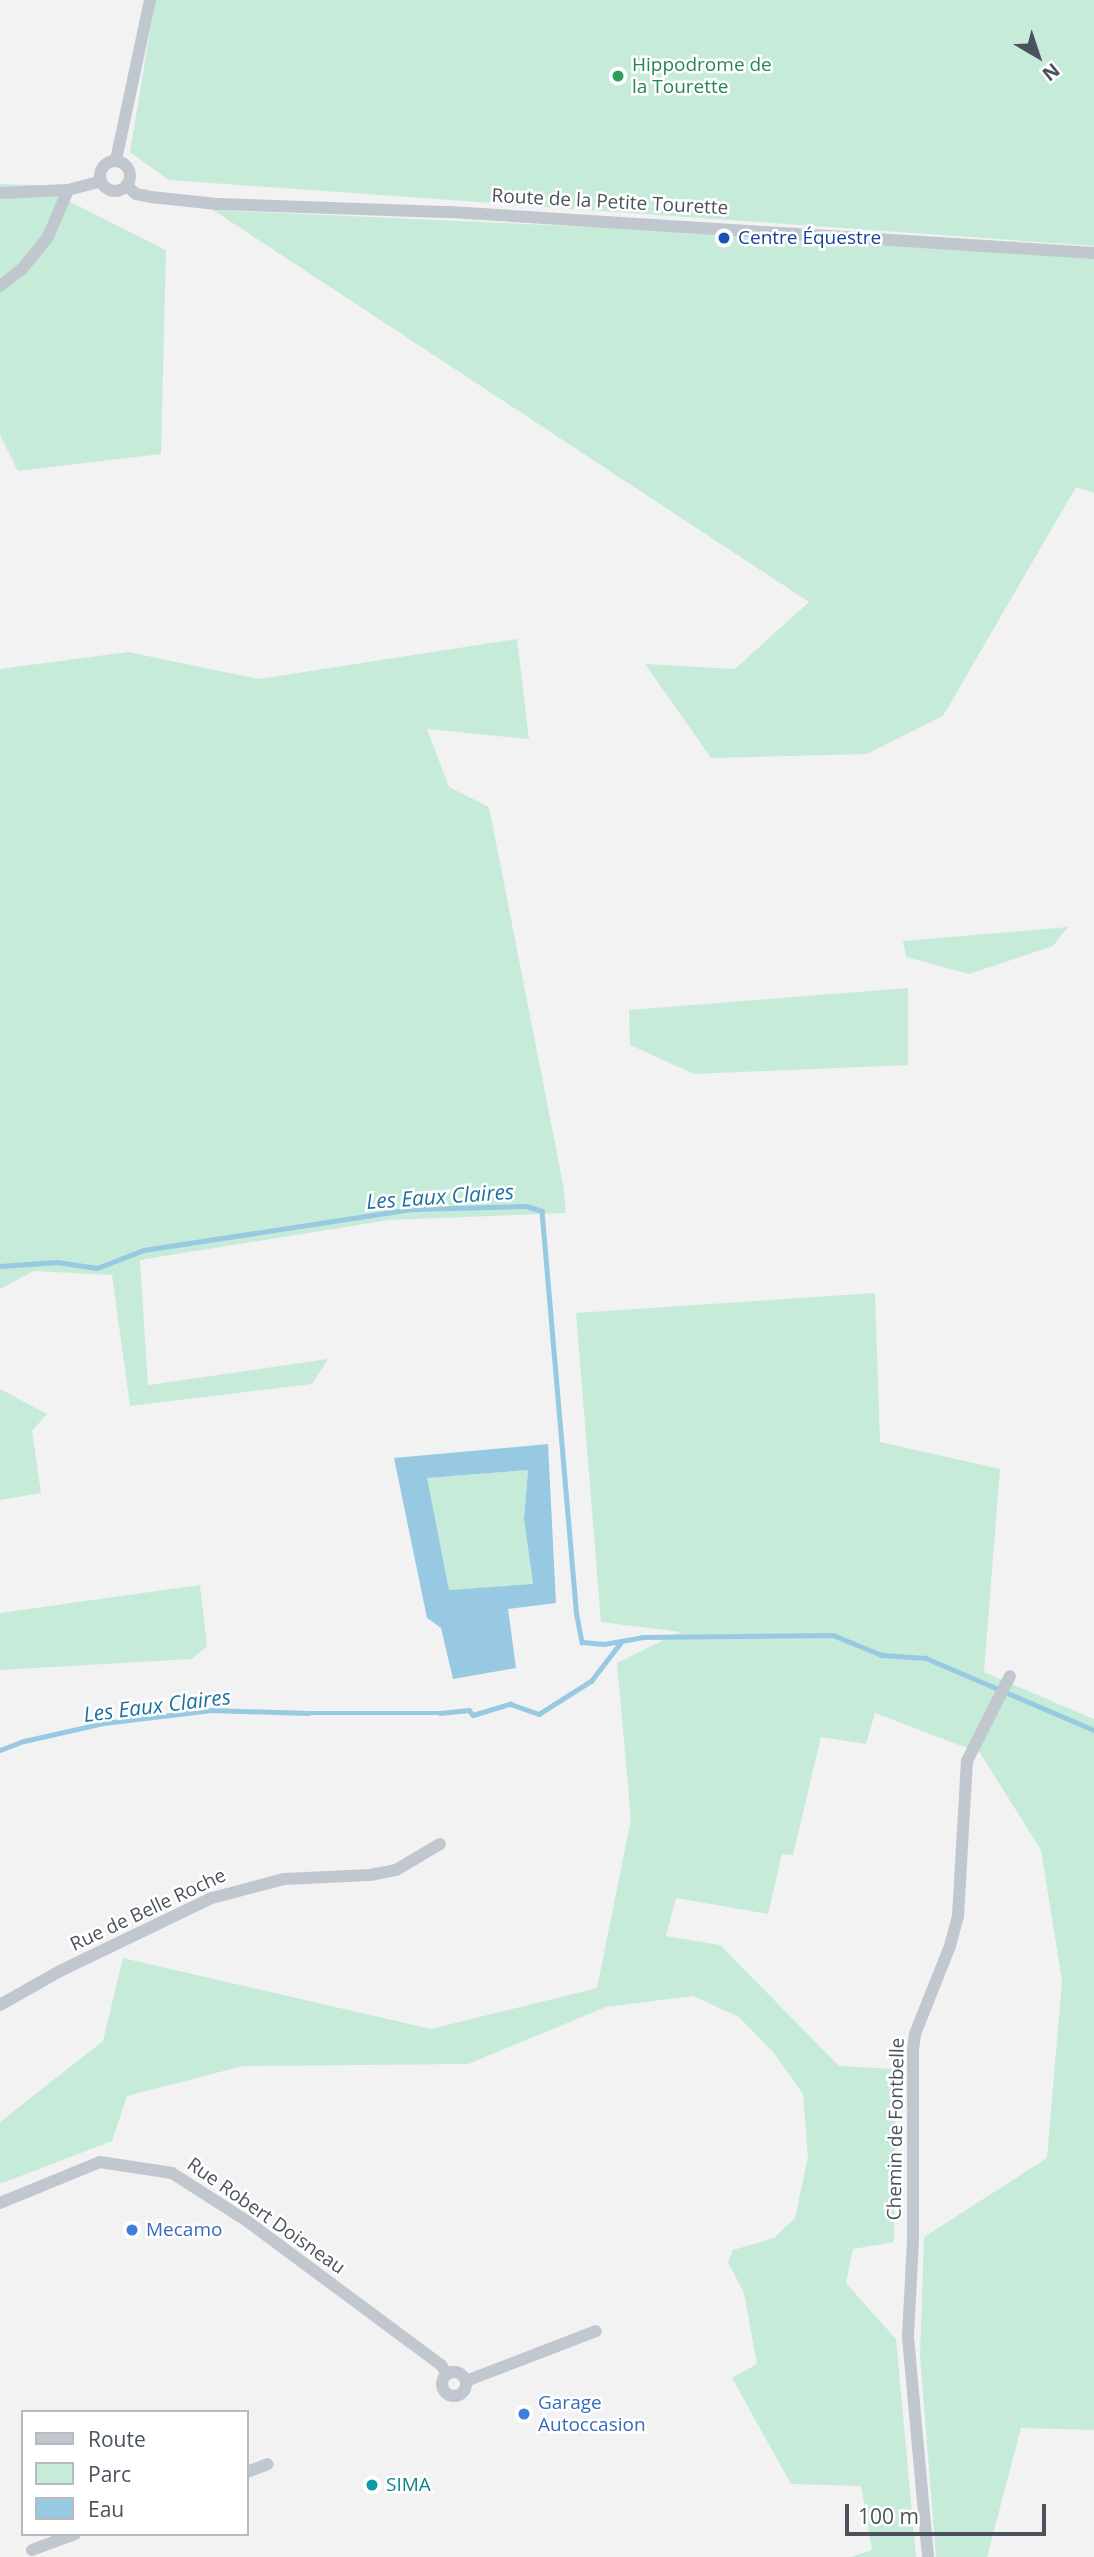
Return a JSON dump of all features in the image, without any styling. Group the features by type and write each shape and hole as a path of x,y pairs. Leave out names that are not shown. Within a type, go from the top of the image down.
{"street":[{"path":"116,160 124,163 130,170 127,186 120,190 110,190 101,181 102,168 116,160 150,0"},
{"path":"0,193 68,190 101,181"},
{"name":"Route de la Petite Tourette","path":"127,186 136,194 217,204 464,213 1094,253"},
{"path":"0,286 22,269 48,237 68,190"},
{"name":"Chemin de Fontbelle","path":"928,2557 908,2336 913,2239 913,2050 915,2034 950,1946 958,1916 967,1760 1008,1679"},
{"name":"Rue de Belle Roche","path":"0,2005 60,1971 212,1898 284,1879 370,1875 396,1870 440,1844"},
{"name":"Rue Robert Doisneau","path":"0,2203 100,2162 172,2173 247,2221 441,2365 447,2374"},
{"path":"466,2381 596,2331"},
{"path":"458,2372 466,2381 463,2393 451,2395 442,2385 447,2374 458,2372"},
{"path":"248,2472 268,2464"},
{"path":"32,2550 70,2536"}],"green space":[{"name":"Hippodrome de la Tourette","path":"155,0 1094,0 1094,246 169,180 130,152"},
{"path":"0,184 37,185 166,250 161,454 18,471 0,435"},
{"path":"213,210 662,230 1094,258 1094,493 1076,487 943,716 867,754 711,758 645,664 735,669 809,602"},
{"path":"517,639 529,739 427,729 449,787 489,807 563,1184 566,1213 389,1220 140,1260 148,1385 328,1359 312,1384 130,1406 112,1275 34,1271 0,1289 0,669 128,652 259,679"},
{"path":"1068,927 1053,946 969,974 906,957 903,941"},
{"path":"908,988 908,1065 694,1074 630,1045 629,1010"},
{"path":"875,1293 880,1442 1000,1469 984,1672 1094,1719 1094,2430 1021,2428 987,2557 936,2557 920,2356 924,2237 1047,2158 1062,1981 1041,1850 980,1753 875,1713 866,1744 821,1737 793,1855 782,1854 768,1914 676,1898 666,1936 720,1945 839,2066 896,2069 894,2242 853,2249 846,2283 896,2339 916,2557 851,2557 872,2550 861,2486 791,2484 732,2378 757,2364 744,2293 728,2262 733,2250 774,2238 795,2218 808,2157 803,2094 773,2052 739,2017 693,1996 606,2007 468,2064 243,2066 127,2096 112,2141 0,2184 0,2122 103,2041 123,1958 431,2029 597,1988 631,1819 617,1663 680,1632 601,1622 576,1313"},
{"path":"0,1389 47,1414 32,1431 41,1493 0,1500"},
{"path":"528,1470 524,1519 533,1585 449,1590 426,1478"},
{"path":"200,1585 207,1646 192,1659 0,1670 0,1613"}],"water":[{"path":"548,1444 556,1603 508,1609 516,1668 453,1679 441,1628 427,1618 394,1458","holes":["528,1470 524,1519 533,1584 449,1590 427,1478"]}],"waterway":[{"name":"Les Eaux Claires","path":"0,1266 57,1262 97,1268 144,1250 413,1209 526,1206 542,1211 576,1611 582,1642 604,1644 642,1637 833,1635 882,1655 926,1658 1094,1730"},
{"name":"Les Eaux Claires","path":"0,1750 24,1741 104,1723 211,1710 308,1713 440,1713 469,1710 473,1715 510,1704 539,1714 591,1681 621,1642"}],"place":[{"name":"Hippodrome de la Tourette","path":"618,76"},
{"name":"Centre Équestre","path":"724,238"},
{"name":"Mecamo","path":"132,2230"},
{"name":"Garage Autoccasion","path":"524,2414"},
{"name":"SIMA","path":"372,2485"}]}
